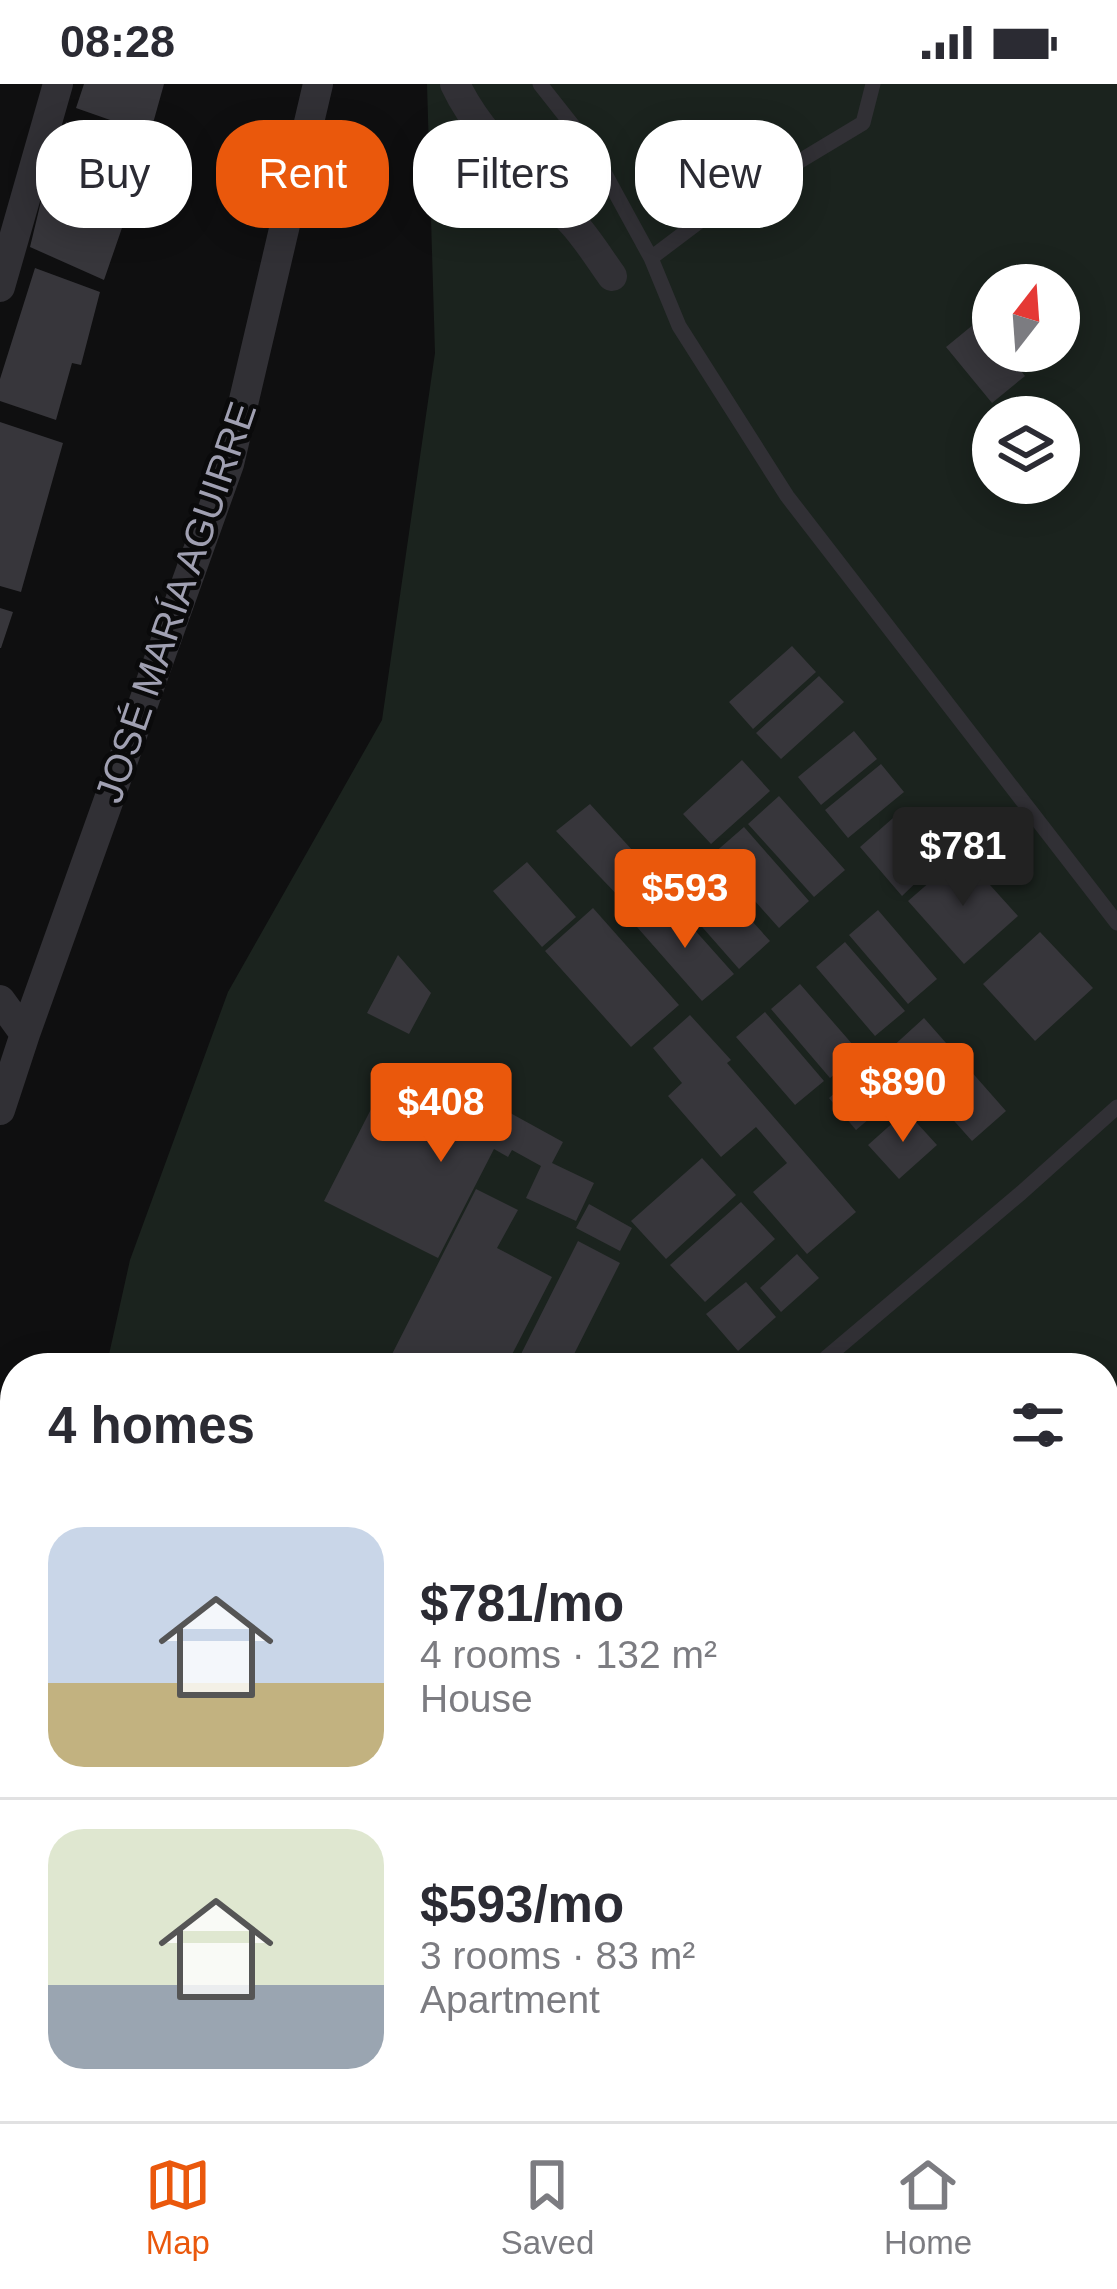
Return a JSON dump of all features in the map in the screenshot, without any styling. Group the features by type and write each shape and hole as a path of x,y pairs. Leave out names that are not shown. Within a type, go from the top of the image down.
{"street":[{"path":"0,287 58,84"},
{"name":"JOSÉ MARÍA AGUIRRE","path":"0,1110 229,464 318,84"},
{"path":"455,84 505,157 575,225 612,276"},
{"path":"0,1000 25,1034"}],"lane":[{"path":"540,84 592,150 651,258 679,326 787,496 1117,923"},
{"path":"651,258 700,221 862,123 873,84"},
{"path":"1097,895 1117,904"},
{"path":"832,1353 1117,1107"}],"shaded area":[{"path":"427,84 1117,84 1117,1353 109,1353 130,1260 228,992 382,720 435,353 431,228 611,228 611,120 428,120"}],"building":[{"path":"84,84 164,84 154,120 110,120 76,108"},
{"path":"36,222 36,228 122,228 104,280 30,247"},
{"path":"35,268 100,292 81,365 72,363 56,420 0,401 0,379"},
{"path":"972,326 972,372 1022,372 1025,376 1001,396 986,396 946,347"},
{"path":"0,422 63,443 21,592 0,586"},
{"path":"0,608 13,612 1,648 0,648"},
{"path":"792,646 816,672 753,729 729,702"},
{"path":"819,676 844,702 781,759 756,733"},
{"path":"854,731 877,759 821,805 798,777"},
{"path":"742,760 770,791 711,844 683,814"},
{"path":"881,764 904,792 848,838 825,810"},
{"path":"779,796 845,870 814,897 748,824"},
{"path":"590,804 656,876 625,903 556,831"},
{"path":"922,811 953,847 902,896 860,847 893,818 902,829"},
{"path":"744,827 809,901 779,928 713,854"},
{"path":"962,854 1018,916 964,964 908,901"},
{"path":"527,862 576,917 542,947 493,891"},
{"path":"704,868 770,941 739,969 674,895"},
{"path":"668,900 734,974 702,1001 637,927"},
{"path":"593,908 679,1005 631,1047 545,951"},
{"path":"878,910 937,979 908,1004 849,935"},
{"path":"1040,932 1093,988 1035,1041 983,984"},
{"path":"845,942 905,1011 875,1036 816,967"},
{"path":"398,955 431,993 409,1034 367,1013"},
{"path":"800,984 860,1053 830,1078 771,1009"},
{"path":"765,1012 824,1081 795,1105 736,1037"},
{"path":"690,1015 856,1212 807,1254 753,1192 787,1163 756,1127 721,1157 668,1096 682,1083 653,1048"},
{"path":"924,1018 1006,1111 972,1141 890,1049"},
{"path":"869,1064 896,1096 856,1130 829,1098"},
{"path":"388,1076 436,1100 430,1115 479,1141 482,1134 441,1112 456,1083 563,1142 552,1163 594,1183 576,1221 526,1198 541,1166 512,1150 508,1157 494,1149 438,1258 324,1201"},
{"path":"906,1111 937,1145 899,1179 868,1145"},
{"path":"702,1158 736,1195 666,1259 631,1221"},
{"path":"476,1189 518,1210 497,1248 552,1277 513,1353 393,1353"},
{"path":"741,1202 775,1239 705,1302 670,1265"},
{"path":"589,1204 632,1228 620,1251 576,1228"},
{"path":"578,1241 620,1263 575,1353 522,1353"},
{"path":"797,1254 819,1278 781,1312 760,1288"},
{"path":"746,1282 776,1317 738,1351 706,1314"}]}
